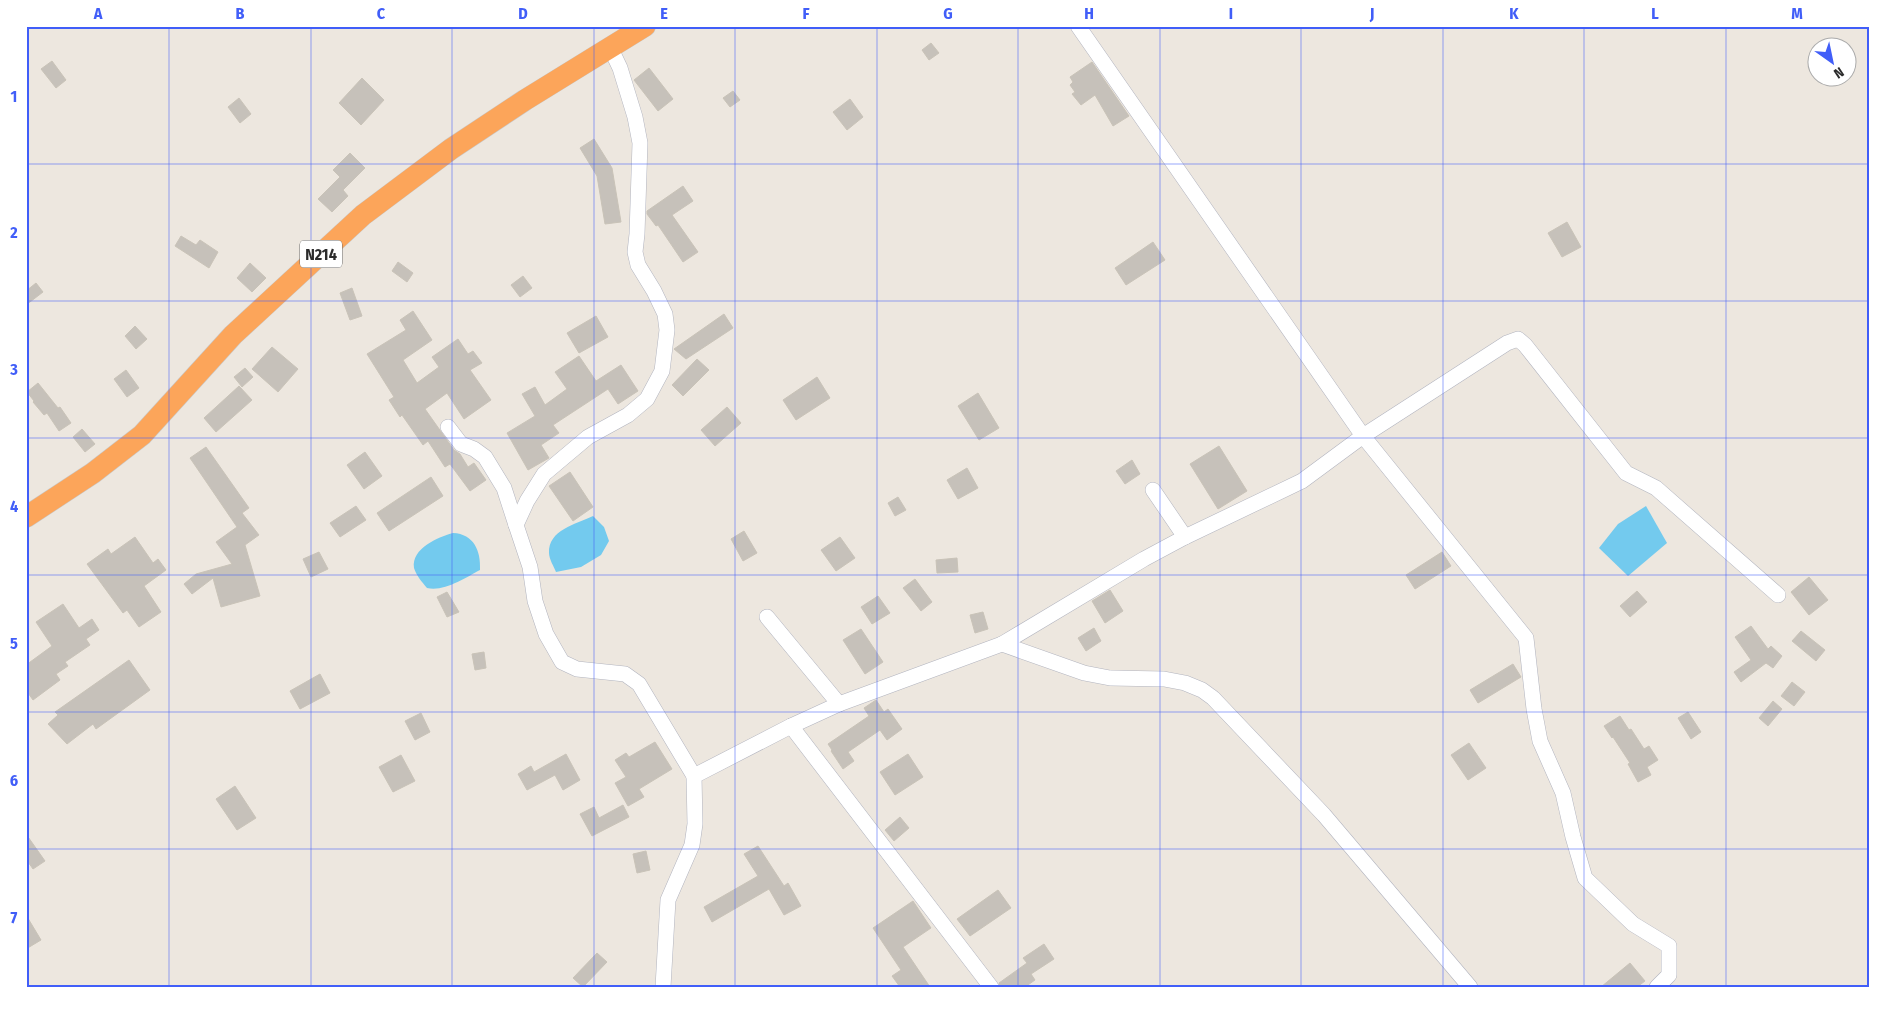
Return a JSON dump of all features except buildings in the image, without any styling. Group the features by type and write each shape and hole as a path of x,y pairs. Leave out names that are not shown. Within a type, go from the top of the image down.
{"highway":[{"name":"N214","path":"26,517 93,473 142,435 233,335 363,215 451,149 525,100 645,26"}],"street":[{"path":"1078,26 1363,436 1526,638 1534,708 1540,741 1563,793 1573,837 1586,878 1633,924 1669,946 1669,975 1657,987"},
{"path":"516,524 527,501 544,474 588,437 628,415 648,399 662,370 668,330 665,314 638,265 634,252 637,234 640,142 635,117 620,68 610,47"},
{"path":"694,776 790,726 839,704 1002,644 1144,559 1302,481 1363,436 1507,343 1518,340 1525,345 1626,473 1656,488 1778,595"},
{"path":"448,427 461,444 474,449 485,457 504,488 530,567 535,601 546,634 562,662 577,669 625,674 639,684 694,776 695,824 692,845 668,900 663,987"},
{"path":"1153,490 1186,537"},
{"path":"767,617 839,704"},
{"path":"1002,644 1084,673 1110,678 1164,679 1185,683 1202,690 1213,698 1324,815 1470,987"},
{"path":"790,726 991,987"}],"water":[{"path":"1646,506 1667,543 1628,576 1599,548 1618,524"},
{"path":"593,516 604,527 609,541 601,555 581,567 556,572 549,553 553,539 564,529"},
{"path":"453,533 466,537 475,545 479,556 480,570 447,586 434,589 427,588 414,568 414,561 421,549 427,544"}]}
